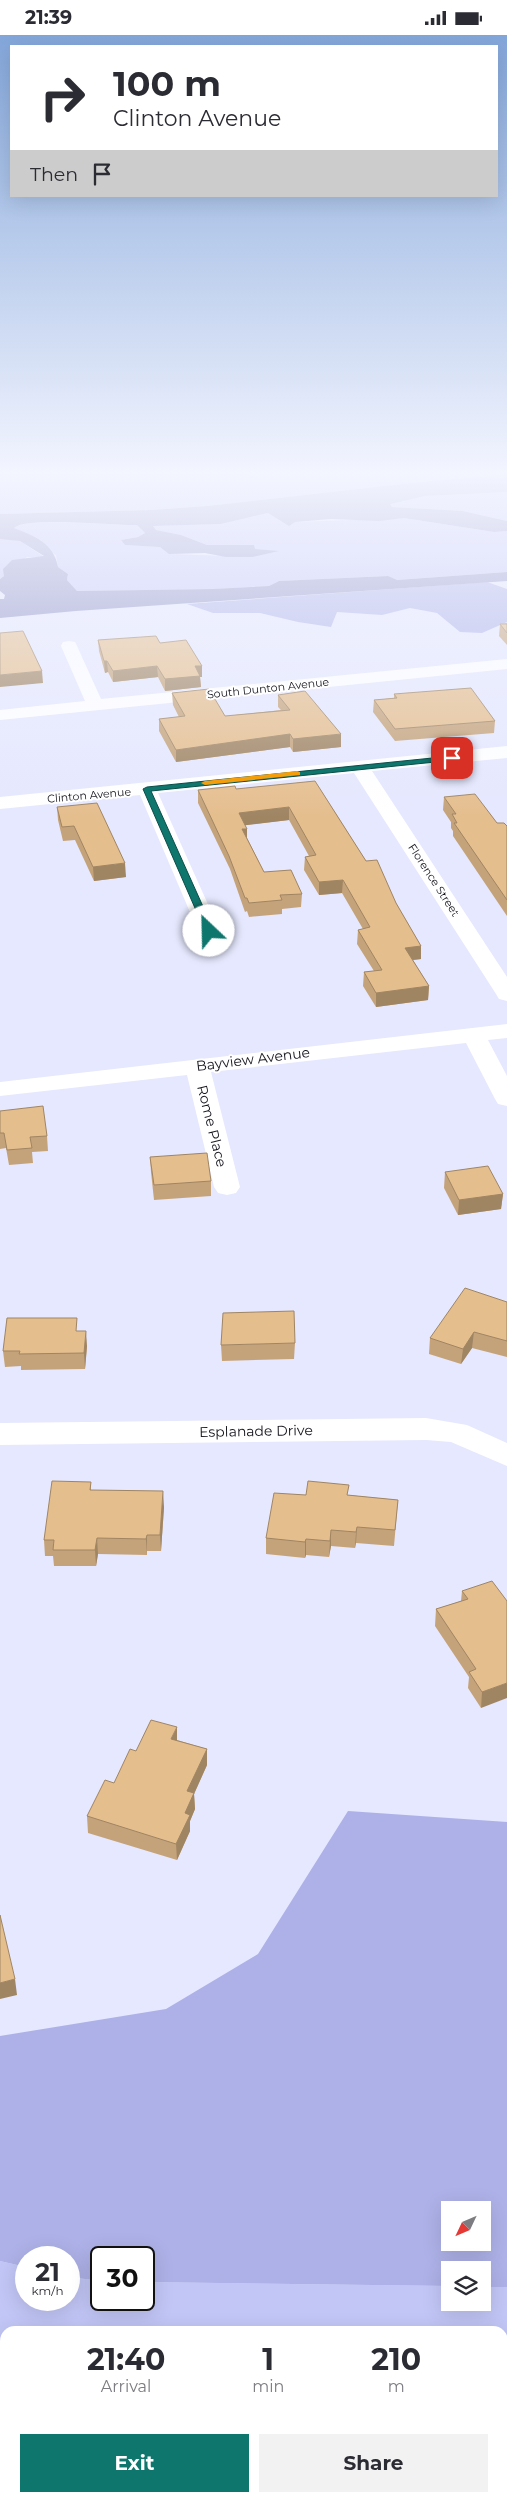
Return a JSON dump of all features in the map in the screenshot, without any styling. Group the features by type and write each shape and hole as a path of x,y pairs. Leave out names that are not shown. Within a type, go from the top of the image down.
{"street":[{"path":"69,646 95,705"},
{"name":"South Dunton Avenue","path":"0,715 507,664"},
{"name":"Clinton Avenue","path":"0,803 507,752"},
{"name":"Florence Street","path":"360,767 507,994"},
{"path":"147,789 209,931"},
{"name":"Bayview Avenue","path":"0,1089 507,1031"},
{"path":"473,1034 507,1099"},
{"name":"Rome Place","path":"197,1065 227,1187"},
{"name":"Esplanade Drive","path":"0,1434 426,1429 456,1432 507,1455"}],"shaded area":[{"path":"0,587 73,587 77,591 248,587 419,587 0,618 0,599 4,599 5,595 0,591"},
{"path":"73,587 248,587 213,589 77,591"},
{"path":"417,587 502,587 507,589 507,622 482,633 460,632 437,613 410,608 382,615 337,612 331,627 260,613 213,613 187,604"},
{"path":"348,1811 507,1822 507,2287 491,2287 491,2261 441,2261 441,2286 155,2282 155,2246 90,2246 90,2280 80,2278 80,2246 15,2246 15,2264 0,2261 0,2036 166,2009 258,1954"},
{"path":"0,2261 15,2264 15,2311 80,2311 80,2278 90,2280 90,2311 155,2311 155,2282 441,2286 441,2311 491,2311 491,2287 507,2287 507,2326 0,2326"}],"building":[{"path":"500,624 507,624 507,633"},
{"path":"23,631 42,671 0,675 0,633"},
{"path":"156,636 160,643 186,640 202,666 195,666 200,676 165,679 157,666 113,671 107,661 104,661 98,640"},
{"path":"471,688 495,721 395,729 374,700 397,698 394,694"},
{"path":"209,689 225,716 290,710 278,695 305,691 341,734 293,739 290,734 176,750 159,719 185,716 172,693"},
{"path":"315,781 366,861 377,860 396,903 421,946 405,948 429,986 376,993 364,972 382,970 358,930 370,927 343,880 319,882 305,857 316,855 289,807 239,813 247,829 242,829 264,872 291,870 302,894 280,895 282,900 249,903 247,898 245,898 229,856 198,790 235,786 236,789"},
{"path":"475,794 497,823 504,823 507,826 507,900 454,823 457,823 452,814 456,814 444,797"},
{"path":"97,803 125,863 93,867 74,826 62,827 57,807"},
{"path":"43,1106 47,1136 30,1137 32,1148 7,1150 4,1133 0,1133 0,1111"},
{"path":"207,1153 211,1181 154,1185 150,1157"},
{"path":"488,1166 503,1194 459,1200 445,1172"},
{"path":"465,1288 507,1302 507,1341 474,1332 463,1349 430,1338"},
{"path":"294,1311 295,1343 221,1345 223,1313"},
{"path":"7,1318 77,1318 76,1331 86,1331 84,1353 19,1354 20,1351 3,1351"},
{"path":"52,1481 91,1482 90,1490 163,1491 160,1535 147,1535 146,1539 97,1538 95,1550 53,1550 54,1540 44,1540"},
{"path":"308,1481 349,1485 347,1495 398,1500 395,1530 357,1527 356,1532 331,1530 330,1541 306,1539 305,1542 266,1538 274,1493 306,1495"},
{"path":"492,1581 507,1601 507,1683 482,1692 469,1672 476,1669 436,1609 468,1599 462,1591"},
{"path":"151,1720 177,1727 171,1739 207,1749 187,1791 194,1793 185,1813 190,1815 176,1844 87,1816 105,1780 114,1783 130,1749 136,1751"},
{"path":"0,1915 15,1979 0,1983"}],"slow traffic":[{"path":"205,783 297,773"}],"route":[{"path":"209,931 147,789 452,758"}]}
